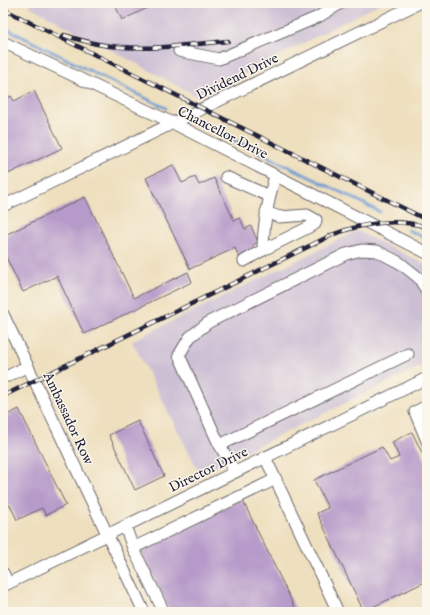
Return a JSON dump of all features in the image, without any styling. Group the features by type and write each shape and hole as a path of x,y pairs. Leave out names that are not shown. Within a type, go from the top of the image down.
{"street":[{"path":"179,51 219,59 318,17 341,3"},
{"name":"Dividend Drive","path":"3,206 419,3"},
{"name":"Chancellor Drive","path":"3,42 173,123 427,253"},
{"path":"263,250 263,234 266,212 275,176"},
{"path":"226,177 269,196"},
{"path":"244,260 314,224 316,220 307,215 279,217 266,212"},
{"path":"235,472 220,445 179,356 190,336 209,322 263,294 346,254 362,250 376,251 400,263 419,278 427,291"},
{"name":"Ambassador Row","path":"3,314 144,612"},
{"path":"220,445 408,354"},
{"path":"3,376 8,376 28,366"},
{"name":"Director Drive","path":"5,581 125,526 427,378"},
{"path":"427,406 415,412 427,442"},
{"path":"265,457 338,612"},
{"path":"133,548 276,479"},
{"path":"125,526 133,548 164,612"}],"shaded area":[{"path":"34,3 381,3 199,97 29,6"},
{"path":"357,231 427,265 427,363 200,474 132,341"}],"building":[{"path":"114,3 158,3 122,20"},
{"path":"34,91 62,148 6,175 3,170 3,100 11,96 14,101"},
{"path":"173,165 182,183 195,177 199,185 214,178 234,220 240,218 245,229 251,226 258,242 253,245 255,249 239,257 235,248 190,269 146,178"},
{"path":"85,197 134,298 188,272 192,282 84,334 57,276 23,292 3,251 3,236"},
{"path":"19,409 66,505 46,515 42,508 17,520 10,505 3,508 3,417"},
{"path":"138,421 164,476 135,490 109,435"},
{"path":"412,432 427,461 427,581 373,607 375,612 364,612 317,513 328,508 314,480 382,447 390,461 399,457 392,442"},
{"path":"242,499 297,612 170,612 140,549"}],"waterway":[{"path":"3,27 166,108"},
{"path":"211,129 380,212"},
{"path":"408,230 427,238"}],"railway":[{"path":"3,9 427,220"},
{"path":"64,35 99,44 134,48 228,41"},
{"path":"3,396 334,234 357,227 392,222 415,224 427,227"}]}
